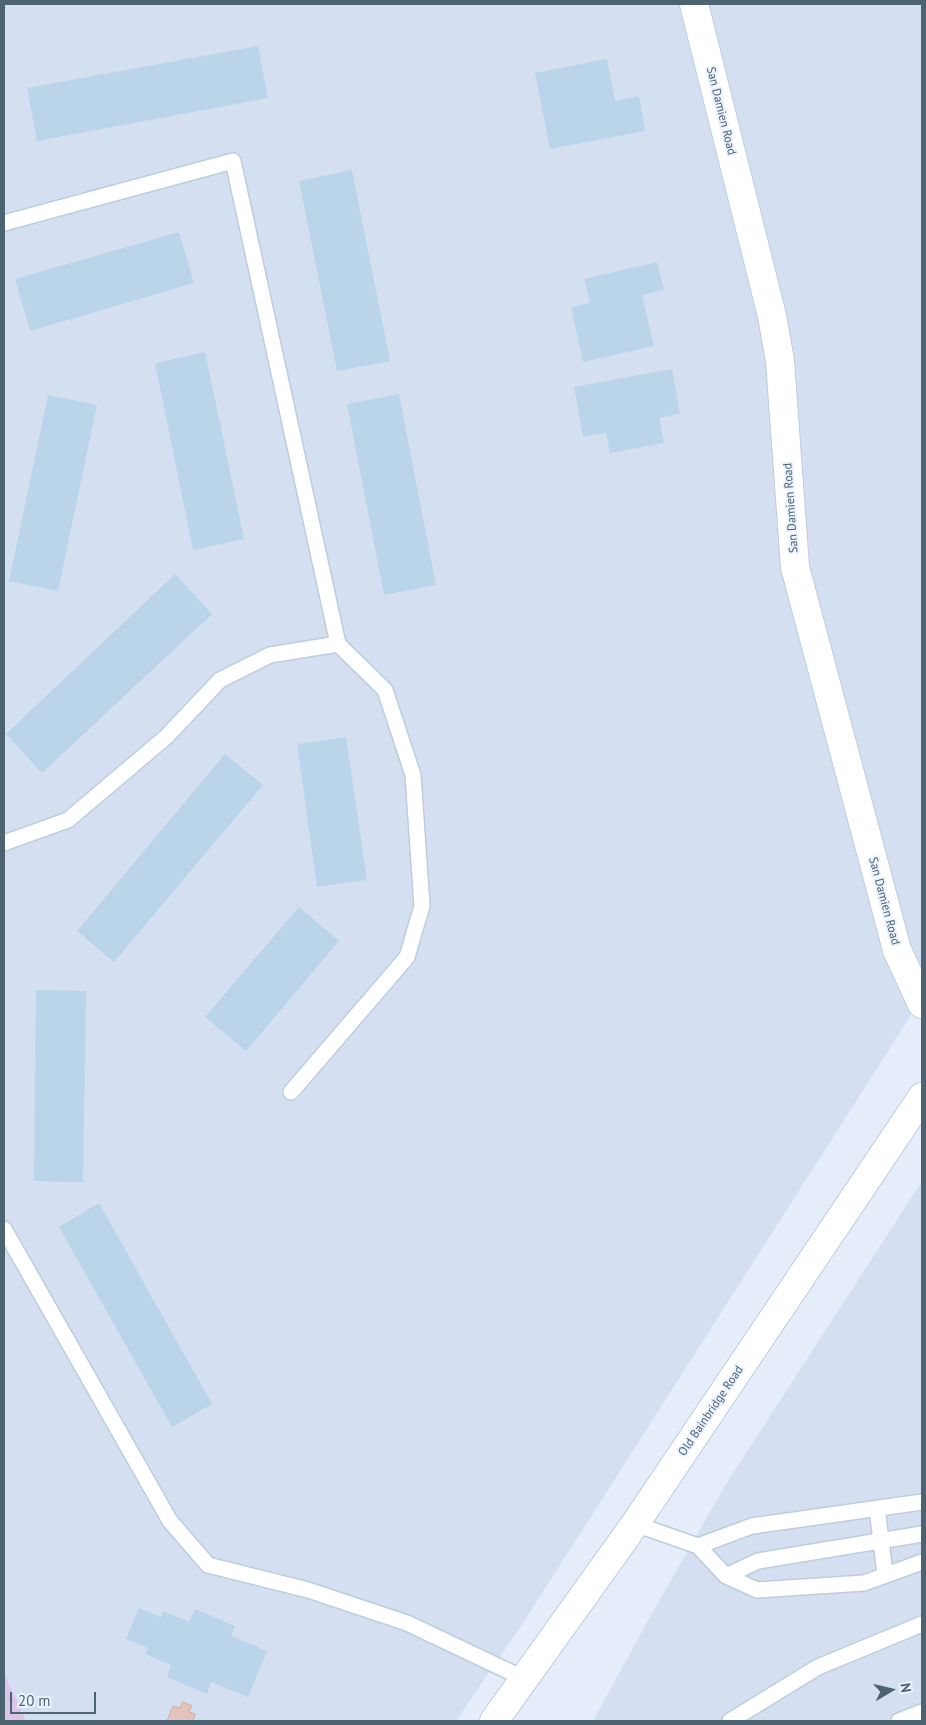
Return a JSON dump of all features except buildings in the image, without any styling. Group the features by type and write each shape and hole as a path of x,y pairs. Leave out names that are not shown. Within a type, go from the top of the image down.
{"street":[{"name":"San Damien Road","path":"694,4 772,316 780,361 795,567 897,950 922,1004"},
{"name":"Old Bainbridge Road","path":"494,1721 635,1524 922,1097"}],"lane":[{"path":"4,223 233,161 338,644 385,690 413,775 422,906 406,957 291,1092"},
{"path":"4,843 68,820 166,738 220,680 270,656 338,644"},
{"path":"4,1229 170,1521 208,1565 308,1590 408,1623 523,1678"},
{"path":"698,1546 752,1526 922,1502"},
{"path":"877,1508 885,1574"},
{"path":"635,1524 698,1546 726,1576 757,1590 864,1582 922,1562"},
{"path":"726,1576 758,1561 922,1534"},
{"path":"730,1721 818,1667 922,1624"},
{"path":"899,1721 922,1712"}],"shaded area":[{"path":"4,4 922,4 922,998 523,1623 456,1721 26,1721 4,1673"},
{"path":"922,1181 922,1721 593,1721 726,1484"},
{"path":"4,1673 26,1721 4,1721"},
{"path":"183,1702 192,1706 189,1712 195,1714 193,1721 167,1721 173,1706 180,1708"}]}
